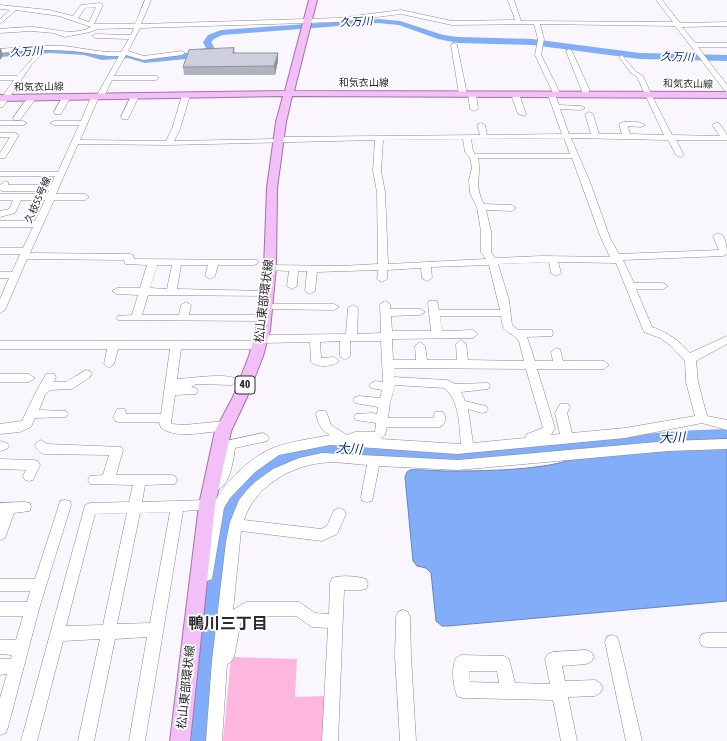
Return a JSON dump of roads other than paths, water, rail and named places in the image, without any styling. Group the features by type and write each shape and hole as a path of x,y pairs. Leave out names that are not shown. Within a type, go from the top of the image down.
{"main road":[{"name":"松山東部環状線","path":"180,741 207,505 225,426 240,397 260,342 270,268 272,188 278,140 288,94 313,0"},
{"name":"和気衣山線","path":"2,100 186,94 727,95"}],"street":[{"name":"久枝55号線","path":"1,305 12,285 83,123 109,81 122,54 134,37 148,0"},
{"path":"512,0 518,22"},
{"path":"659,0 704,60 724,79 727,90"},
{"path":"0,31 56,31 65,35 88,31 93,26 93,22 100,5 83,6 75,17"},
{"path":"0,7 42,10 75,17 93,26 307,24 365,18 401,12 457,24 518,22 727,24"},
{"path":"1,19 15,8"},
{"path":"537,23 541,44 538,55 539,59 555,95 555,107 591,196 602,233 617,258 648,329 664,335 674,342 690,360 692,382 702,419"},
{"path":"95,36 134,37"},
{"path":"454,45 467,94 474,109"},
{"path":"692,45 727,45"},
{"path":"0,51 38,47 57,52"},
{"path":"0,56 84,50 104,56 133,54 143,58 182,53"},
{"path":"569,51 572,62 577,69 586,94"},
{"path":"2,100 41,52"},
{"path":"622,57 633,72 640,76 647,94 680,155"},
{"path":"0,78 20,78"},
{"path":"109,81 156,78"},
{"path":"169,143 176,129 186,94"},
{"path":"514,94 522,114"},
{"path":"125,116 135,96"},
{"path":"0,123 22,122 32,98"},
{"path":"58,112 66,98"},
{"path":"555,107 581,108"},
{"path":"589,114 596,136"},
{"path":"54,123 83,123"},
{"path":"628,137 623,124 641,124"},
{"path":"482,125 484,137"},
{"path":"716,125 726,138"},
{"path":"525,127 528,137"},
{"path":"75,142 169,143 379,138 566,136 726,138"},
{"path":"467,137 470,152 473,156 476,168 473,180 474,193 481,207 486,231 484,239 486,252 492,262 504,300 505,313 509,329 519,334 523,338 549,431 516,444"},
{"path":"379,138 377,171 382,192 381,216 384,253 382,279"},
{"path":"1,139 10,143 3,156"},
{"path":"473,156 575,156"},
{"path":"12,167 62,170"},
{"path":"0,174 62,170"},
{"path":"5,184 2,188 80,197 71,205"},
{"path":"1,199 53,193"},
{"path":"0,214 12,211 17,202 16,197"},
{"path":"481,207 512,208"},
{"path":"0,224 39,224"},
{"path":"270,268 312,269 382,267 723,253 724,248 718,236"},
{"path":"0,251 130,257 128,262 254,262"},
{"path":"553,259 556,274"},
{"path":"136,318 153,262"},
{"path":"170,292 177,262"},
{"path":"210,276 214,262"},
{"path":"426,265 427,278"},
{"path":"292,286 294,268"},
{"path":"310,291 312,269"},
{"path":"0,275 16,275"},
{"path":"0,285 12,285"},
{"path":"630,286 663,286"},
{"path":"117,291 170,292 266,306 334,307"},
{"path":"183,318 186,305"},
{"path":"122,318 183,318 266,306"},
{"path":"346,356 353,308"},
{"path":"194,609 200,606 202,600 218,508 225,494 251,468 275,452 317,441 345,440 379,435 381,430 384,403 389,384 385,308 420,312"},
{"path":"437,335 434,308 505,313"},
{"path":"519,334 548,333"},
{"path":"0,345 176,345 260,342 315,338 473,334"},
{"path":"315,338 316,362 334,361"},
{"path":"690,360 694,356 727,340"},
{"path":"460,344 463,364"},
{"path":"109,364 113,345"},
{"path":"176,345 165,425 170,428 200,429 214,425 225,426"},
{"path":"420,346 422,364"},
{"path":"556,352 559,365"},
{"path":"388,364 604,365"},
{"path":"0,429 20,427 26,424 32,414 40,393 48,382 68,386 86,374"},
{"path":"0,378 29,378"},
{"path":"171,387 190,383 194,380 232,381"},
{"path":"375,385 447,384 454,388 484,386"},
{"path":"171,387 192,391"},
{"path":"454,388 462,405 467,448"},
{"path":"359,400 384,403"},
{"path":"462,405 470,405 482,409"},
{"path":"564,407 561,413 567,439"},
{"path":"121,412 119,418 166,418"},
{"path":"32,414 62,414"},
{"path":"322,414 323,424 326,428 338,434 345,440 438,449 467,448 567,439 637,431 702,419 727,425"},
{"path":"360,417 372,417 382,422 439,422 439,415"},
{"path":"211,486 219,484 224,476 230,444 263,438"},
{"path":"214,741 218,682 236,525 244,504 265,480 278,471 304,461 322,458 458,465 668,446 727,444"},
{"path":"41,445 44,449 117,450 108,480"},
{"path":"367,497 374,461"},
{"path":"0,464 34,465 30,476"},
{"path":"94,480 171,480"},
{"path":"86,741 140,480"},
{"path":"0,727 39,585 65,505"},
{"path":"29,741 90,509 207,505"},
{"path":"137,741 177,506"},
{"path":"0,534 4,508 25,507"},
{"path":"236,525 322,535 332,530 339,514"},
{"path":"330,741 337,583 361,584"},
{"path":"0,585 39,585"},
{"path":"218,682 228,653 235,617 246,608 299,609 312,620 336,622"},
{"path":"0,609 32,609"},
{"path":"403,617 403,657 408,741"},
{"path":"57,634 157,630"},
{"path":"706,640 727,640"},
{"path":"612,642 634,741"},
{"path":"0,647 21,648"},
{"path":"570,741 553,658 586,657"},
{"path":"0,667 16,666"},
{"path":"508,691 595,688"}],"water":[{"path":"727,447 727,601 448,626 442,626 436,621 431,573 426,568 417,566 413,561 405,477 407,472 410,470 460,471 531,468 564,462 577,457 667,449"}],"waterway":[{"name":"久万川","path":"0,54 50,50 85,52 102,57 128,55 145,60 186,56 211,49 207,42 211,37 221,33 378,21 400,23 441,37 458,40 532,42 640,56 727,58"},
{"name":"大川","path":"198,741 223,522 232,499 237,492 250,478 266,466 291,454 311,449 331,447 351,447 433,456 487,455 658,438 727,435"}],"district":[{"name":"鴨川三丁目","path":"228,624"}]}
